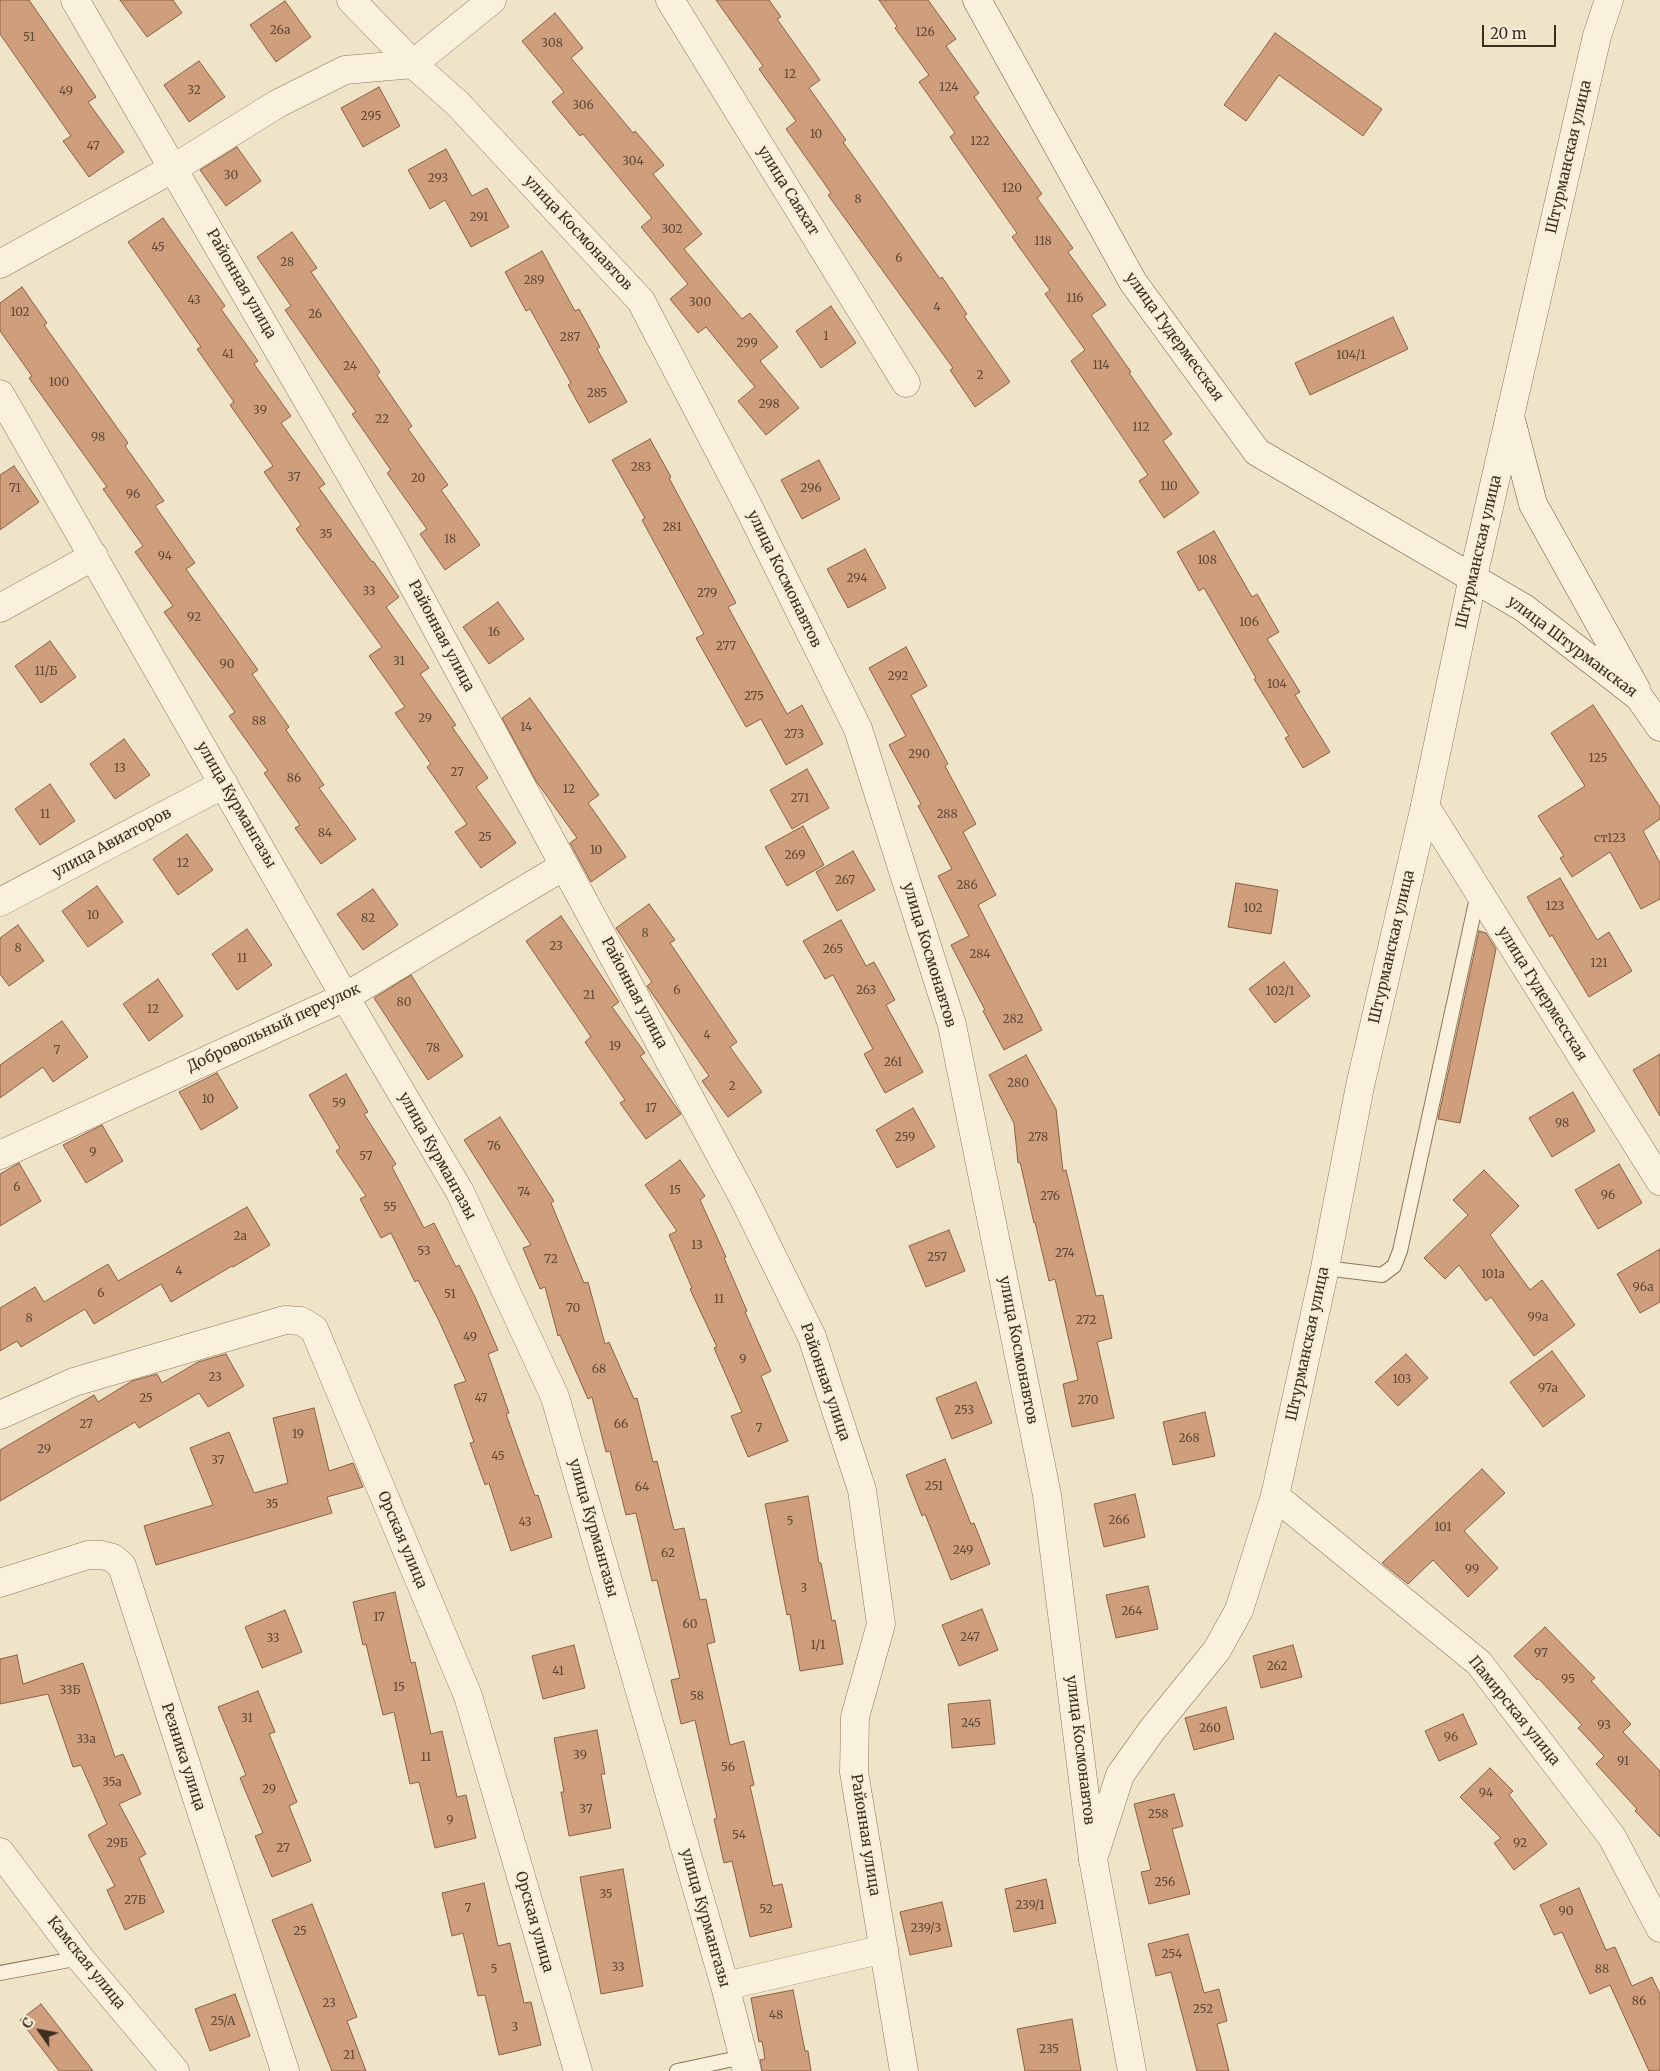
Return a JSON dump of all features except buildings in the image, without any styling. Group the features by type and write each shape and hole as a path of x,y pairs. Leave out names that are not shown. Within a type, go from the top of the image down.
{"street":[{"name":"Районная улица","path":"75,0 391,544 743,1197 812,1337 862,1490 881,1624 855,1717 854,1772 904,2071"},
{"name":"улица Космонавтов","path":"351,0 413,64 458,104 641,301 746,502 858,729 952,1024 1047,1495 1094,1859 1132,2071"},
{"path":"0,264 174,168 277,104 344,70 413,64 492,0"},
{"name":"улица Саяхат","path":"670,0 906,383"},
{"name":"улица Гудермесская","path":"977,0 1133,282 1257,452 1473,578"},
{"name":"Штурманская улица","path":"1094,1859 1120,1775 1152,1730 1217,1650 1239,1610 1275,1496 1325,1268 1360,1086 1425,806 1473,578 1597,36 1609,0"},
{"name":"улица Курмангазы","path":"0,394 345,997 460,1192 555,1397 725,1986 745,2064"},
{"path":"1510,416 1533,504 1644,703"},
{"path":"0,608 94,556"},
{"name":"улица Штурманская","path":"1473,578 1524,608 1640,698 1660,727"},
{"name":"улица Авиаторов","path":"0,902 224,784"},
{"name":"улица Гудермесская","path":"1425,806 1660,1181"},
{"name":"Добровольный переулок","path":"0,1155 345,997 564,866"},
{"name":"Орская улица","path":"0,1415 74,1382 284,1320 301,1321 314,1330 468,1696 578,2071"},
{"name":"Памирская улица","path":"1275,1496 1479,1663 1612,1837 1660,1928"},
{"name":"Резника улица","path":"0,1583 88,1555 102,1555 113,1558 122,1566 285,2071"},
{"name":"Камская улица","path":"0,1852 80,1958 175,2071"},
{"path":"725,1986 884,1949"}],"lane":[{"path":"1325,1268 1382,1274 1394,1266 1400,1250 1479,892"},
{"path":"0,1973 80,1958"},
{"path":"677,2071 745,2064"}]}
